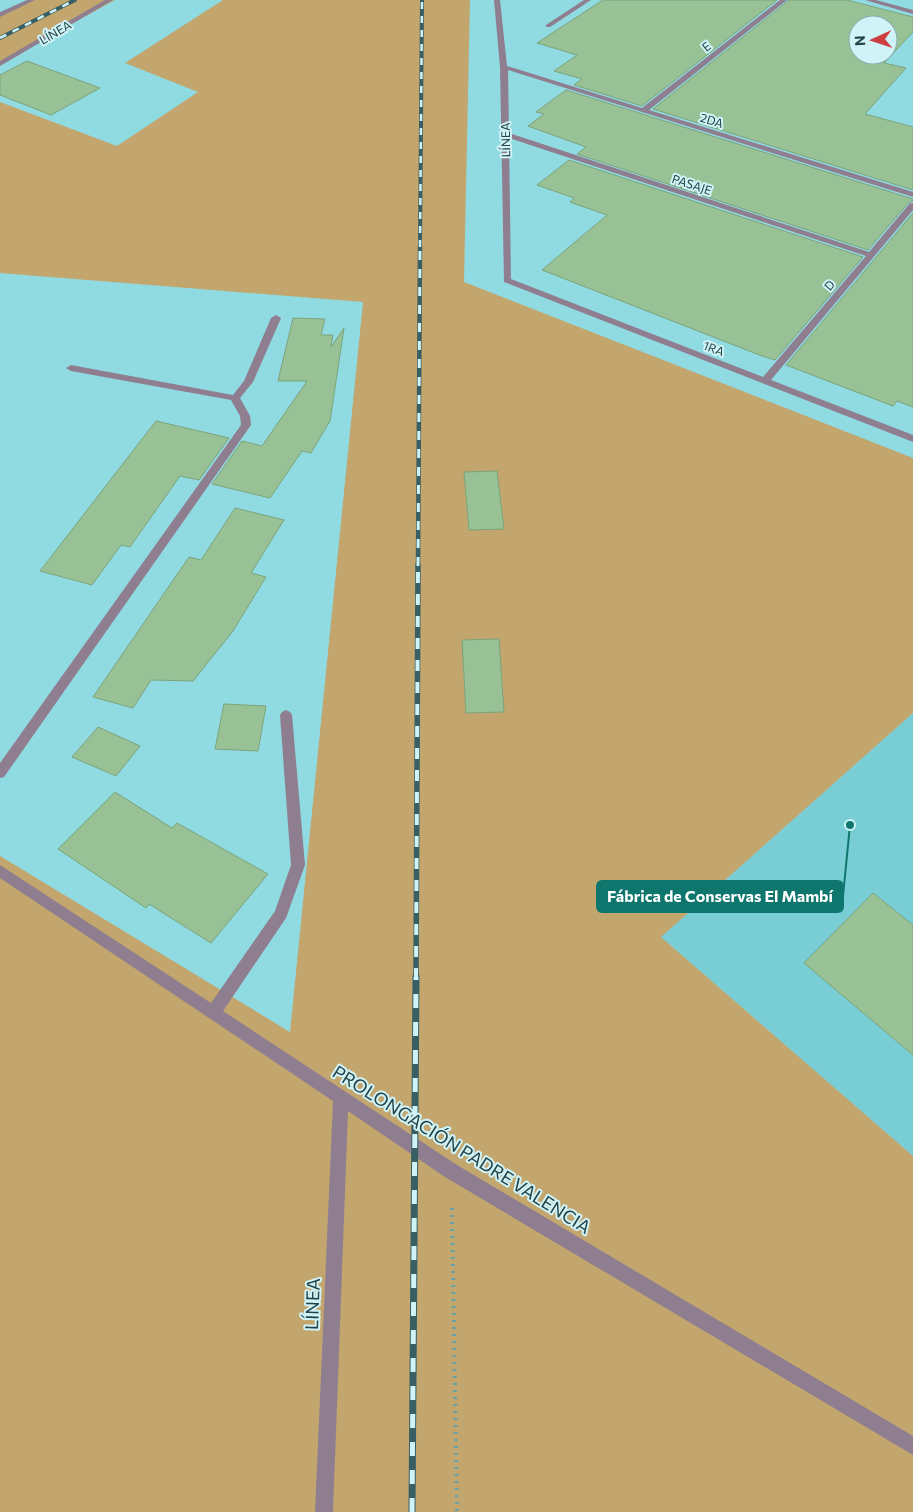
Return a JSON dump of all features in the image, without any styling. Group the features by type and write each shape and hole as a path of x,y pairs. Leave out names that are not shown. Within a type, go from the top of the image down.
{"street":[{"path":"0,15 32,0"},
{"name":"LÍNEA","path":"0,64 110,0"},
{"name":"LÍNEA","path":"497,0 504,67 507,280"},
{"path":"548,26 588,0"},
{"name":"E","path":"643,111 784,0"},
{"path":"868,0 913,12"},
{"name":"2DA","path":"504,67 913,195"},
{"name":"PASAJE","path":"506,134 871,255"},
{"name":"D","path":"765,381 913,205"},
{"name":"1RA","path":"507,280 913,439"},
{"path":"234,398 248,382 276,318"},
{"path":"0,773 246,425 245,416 234,398 71,368"},
{"path":"213,1013 281,914 298,865 286,715"},
{"name":"PROLONGACIÓN PADRE VALENCIA","path":"0,871 451,1171 913,1446"},
{"name":"LÍNEA","path":"324,1512 341,1098"}],"path":[{"path":"451,1171 457,1512"}],"shaded area":[{"path":"32,0 115,0 0,63 0,16"},
{"path":"223,0 470,0 464,282 913,458 913,713 661,937 913,1156 913,1512 0,1512 0,856 290,1032 363,302 0,273 0,102 117,146 198,92 125,63"},
{"path":"913,713 913,1156 661,937"}],"building":[{"path":"603,0 777,0 642,106 574,85 582,79 554,71 577,55 537,43"},
{"path":"789,0 847,0 913,17 913,32 898,48 898,15 848,15 848,65 893,65 906,68 865,114 913,127 913,190 653,109"},
{"path":"27,61 100,88 51,115 0,95 0,75"},
{"path":"566,90 913,199 913,201 909,202 868,250 577,154 586,147 528,126 544,114 536,112"},
{"path":"569,160 863,257 775,360 762,356 542,270 607,215 570,202 574,198 537,185"},
{"path":"913,213 913,407 897,401 893,406 786,365"},
{"path":"293,318 325,319 321,335 333,335 331,347 344,328 330,421 311,453 302,451 270,498 212,484 242,441 262,446 307,381 278,381"},
{"path":"156,421 229,438 199,480 180,476 130,547 121,545 92,585 40,571"},
{"path":"497,471 504,529 469,530 464,472"},
{"path":"235,508 284,520 251,573 266,577 233,631 193,681 151,680 133,708 93,697 189,557 201,560"},
{"path":"499,639 504,712 466,713 462,640"},
{"path":"224,704 266,706 258,751 215,749"},
{"path":"98,727 140,746 116,776 72,757"},
{"path":"115,792 172,828 177,823 268,874 211,943 149,904 146,908 58,849"},
{"path":"873,893 913,925 913,1055 804,963"}],"railway":[{"path":"0,38 75,0"},
{"path":"420,247 422,0"},
{"path":"418,566 420,246"},
{"path":"416,979 418,565"},
{"path":"412,1512 416,977"}],"place":[{"name":"Fábrica de Conservas El Mambí","path":"850,825"}]}
